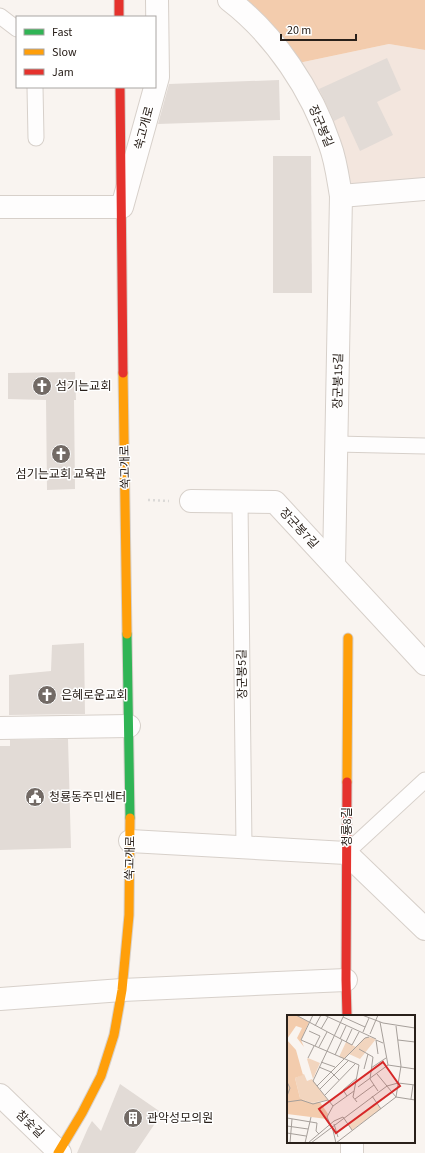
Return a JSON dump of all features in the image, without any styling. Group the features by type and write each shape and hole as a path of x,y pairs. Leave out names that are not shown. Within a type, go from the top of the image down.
{"main road":[{"path":"119,0 119,16"},
{"name":"쑥고개로","path":"59,1153 101,1076 114,1035 122,990 129,915 130,841 120,88"},
{"name":"청룡8길","path":"347,1015 346,853 348,638"}],"street":[{"name":"쑥고개로","path":"156,84 158,77 157,0"},
{"name":"장군봉길","path":"230,0 255,23 273,43 304,88 330,145 337,170 341,196"},
{"name":"쑥고개로","path":"122,207 155,88"},
{"path":"341,196 425,189"},
{"name":"장군봉15길","path":"334,565 341,196"},
{"path":"0,207 122,207"},
{"name":"장군봉7길","path":"191,501 275,502 425,664"},
{"path":"0,728 128,726"},
{"path":"130,841 346,853 425,929"},
{"path":"0,999 122,990 346,980"},
{"name":"참숯길","path":"0,1095 59,1153"}],"lane":[{"path":"0,16 16,28"},
{"path":"35,88 36,138"},
{"path":"336,444 425,446"},
{"name":"장군봉5길","path":"240,502 244,847"},
{"path":"346,853 425,780"}],"path":[{"path":"125,500 191,501"}],"shaded area":[{"path":"240,0 425,0 425,50 389,44 289,65"},
{"path":"389,44 425,50 425,189 341,196 289,65"}],"building":[{"path":"387,58 401,90 377,102 393,135 360,151 344,116 334,121 319,89"},
{"path":"279,80 280,120 158,124 169,84"},
{"path":"273,156 311,156 312,293 273,293"},
{"path":"75,372 75,489 47,490 46,400 8,399 8,373"},
{"name":"은혜로운교회","path":"84,643 85,714 9,715 9,675 51,671 52,645"},
{"name":"청룡동주민센터","path":"68,739 71,848 0,850 0,746 10,746 10,740"},
{"name":"관악성모의원","path":"120,1084 162,1113 135,1153 77,1153 92,1121 101,1131"}],"traffic: fast":[{"path":"127,634 130,818"}],"traffic: slow":[{"path":"123,373 127,634"},
{"path":"347,782 348,638"},
{"path":"58,1153 82,1113 101,1076 114,1035 122,990 129,915 130,818"}],"traffic: jam":[{"path":"119,0 119,16"},
{"path":"120,88 123,373"},
{"path":"347,782 347,1015"}],"place":[{"name":"섬기는교회","path":"42,386"},
{"name":"섬기는교회 교육관","path":"61,454"},
{"name":"은혜로운교회","path":"47,695"},
{"name":"청룡동주민센터","path":"35,797"},
{"name":"관악성모의원","path":"133,1118"}]}
